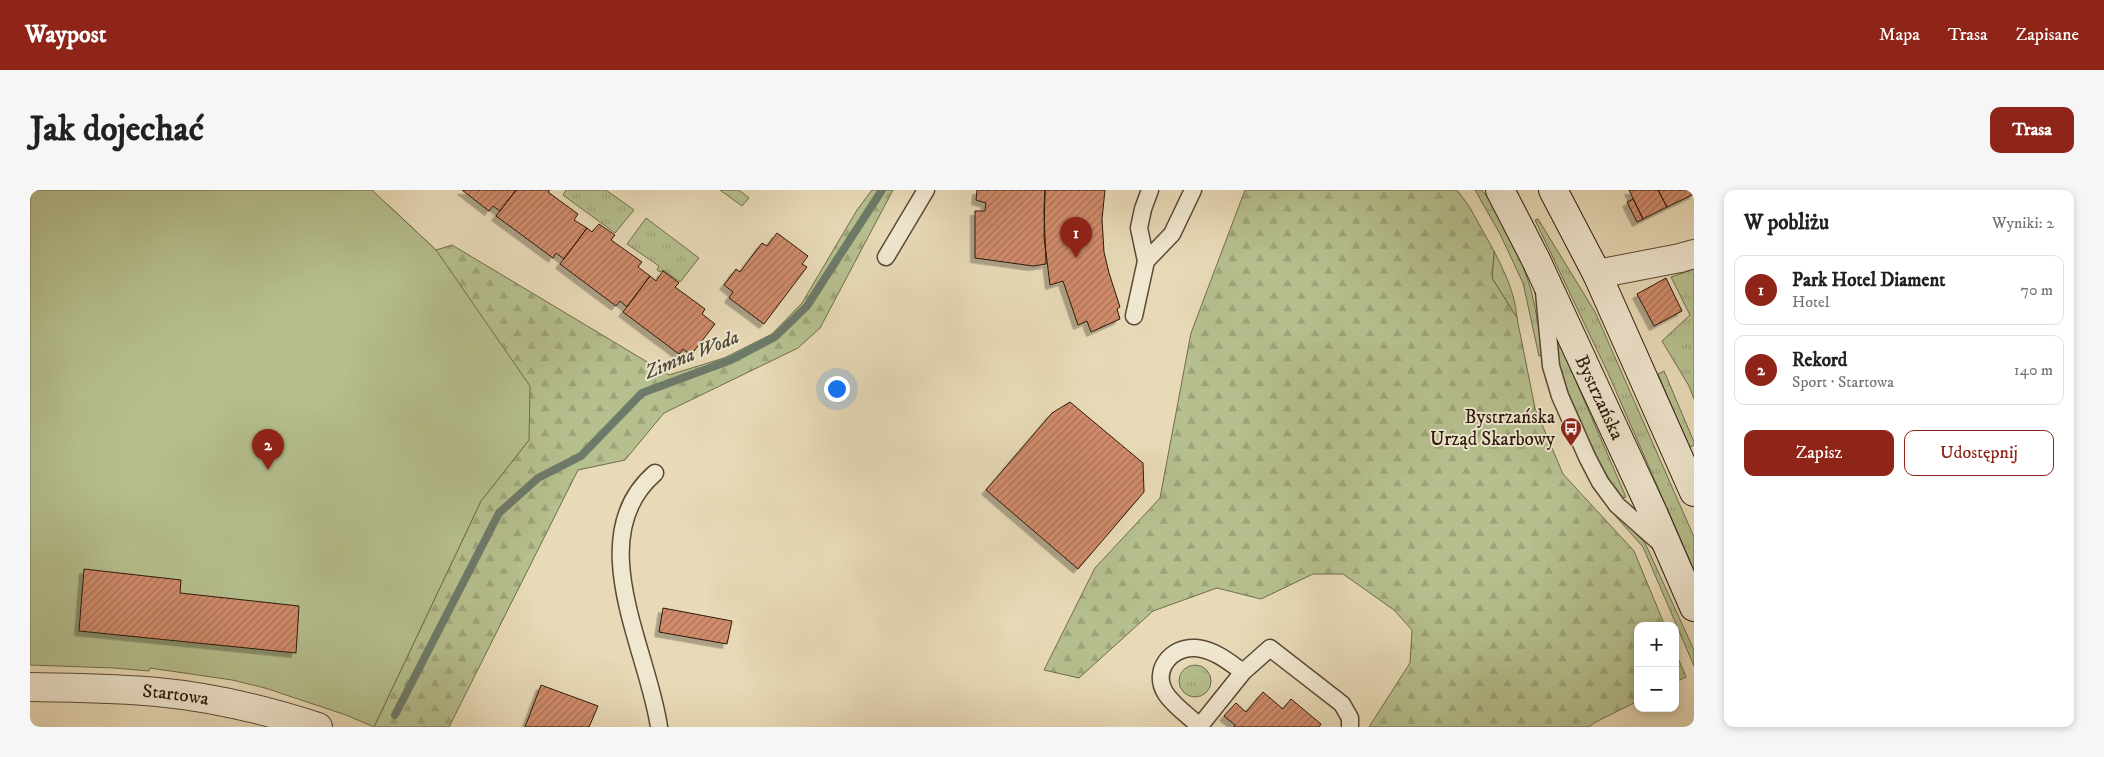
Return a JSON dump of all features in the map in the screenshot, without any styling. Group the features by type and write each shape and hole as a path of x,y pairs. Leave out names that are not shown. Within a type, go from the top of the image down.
{"main road":[{"name":"Bystrzańska","path":"1500,190 1543,275 1694,607"},
{"path":"1553,190 1597,274 1694,492"},
{"path":"1597,274 1694,254"},
{"name":"Startowa","path":"30,687 157,692 203,698 281,715 318,727"}],"lane":[{"path":"886,257 926,190"},
{"path":"1134,316 1146,261 1140,228 1143,209 1150,190"},
{"path":"1146,261 1172,234 1193,190"},
{"path":"1543,275 1551,366 1560,396 1587,456 1600,482 1618,505 1670,552"},
{"path":"654,473 643,483 631,501 620,539 619,563 624,591 656,706 659,727"},
{"path":"1244,672 1215,652 1195,648 1178,652 1167,658 1161,680 1166,694 1199,727 1244,672 1270,648 1342,704 1350,718 1350,727"}],"green space":[{"path":"30,190 372,190 436,250 530,386 529,440 481,501 374,727 346,715 265,688 232,680 150,668 149,671 30,665"},
{"path":"566,190 606,190 634,210 615,233 563,195"},
{"path":"720,190 739,190 749,198 742,206"},
{"path":"872,190 893,190 820,328 798,348 664,413 625,460 578,470 449,727 374,727 481,501 529,440 387,204 436,250 452,245 669,375 724,358 772,334 802,303 857,210"},
{"path":"1245,190 1457,190 1469,206 1494,251 1492,278 1517,318 1535,408 1563,474 1634,551 1663,622 1634,622 1634,703 1589,727 1369,727 1410,663 1412,630 1394,610 1343,574 1313,574 1261,599 1217,588 1153,611 1079,678 1044,670 1095,568 1160,498 1191,333"},
{"path":"1475,190 1482,190 1489,200 1518,254 1532,294 1543,355 1539,356 1523,283 1500,234"},
{"path":"646,218 699,258 680,282 663,270 660,272 657,270 659,266 627,244"},
{"path":"1538,219 1595,312 1694,537 1694,570 1608,373 1535,220"},
{"path":"1494,251 1512,292 1517,318 1492,278"},
{"path":"1694,269 1694,399 1689,386 1662,341 1690,315 1671,277"},
{"path":"1559,347 1562,349 1626,497 1623,498 1613,485 1588,438 1563,377 1558,359 1557,349"},
{"path":"1664,371 1694,442 1694,445 1689,448 1658,374"},
{"path":"1613,509 1645,543 1694,650 1694,666 1679,631 1679,622 1675,622 1643,547 1611,511"},
{"path":"1679,660 1686,677 1679,680"},
{"path":"1195,665 1206,670 1211,681 1206,692 1195,697 1184,692 1179,681 1184,670"}],"building":[{"path":"462,190 516,190 500,211 493,206 489,211"},
{"path":"516,190 550,190 548,192 578,214 574,220 587,228 564,259 556,253 553,258 496,216"},
{"path":"977,190 1045,190 1046,264 1033,266 975,258 975,211 985,211 986,203 976,200"},
{"path":"1045,190 1105,190 1102,219 1104,252 1120,307 1117,309 1120,319 1091,332 1087,321 1078,325 1063,281 1050,285 1044,237"},
{"path":"1629,190 1658,190 1667,207 1643,219"},
{"path":"1658,190 1694,190 1694,194 1667,207"},
{"path":"1633,199 1643,219 1637,222 1627,202"},
{"path":"599,224 615,235 611,240 642,262 638,267 650,276 627,307 620,301 616,306 560,264 587,228 592,232"},
{"path":"777,233 808,256 802,264 807,267 764,324 729,298 733,292 724,285 736,269 740,272 762,243 767,246"},
{"path":"663,271 679,283 675,287 705,309 702,314 715,324 691,355 683,349 679,354 623,312 650,276 656,281"},
{"path":"1666,278 1682,311 1654,326 1637,294"},
{"path":"1070,402 1143,463 1144,492 1078,569 986,490 1052,413"},
{"path":"84,569 181,580 180,593 299,606 296,653 79,631"},
{"path":"663,608 732,621 727,644 659,632"},
{"path":"541,685 598,706 589,727 525,727"},
{"path":"1263,692 1283,709 1291,699 1321,724 1319,727 1234,727 1235,725 1224,716 1236,703 1246,712"}],"waterway":[{"name":"Zimna Woda","path":"395,715 499,513 538,478 581,456 642,393 731,360 775,337 807,306 882,190"}],"place":[{"name":"Park Hotel Diament","path":"1076,258"},
{"name":"Bystrzańska Urząd Skarbowy","path":"1571,447"},
{"name":"Rekord","path":"268,470"}]}
